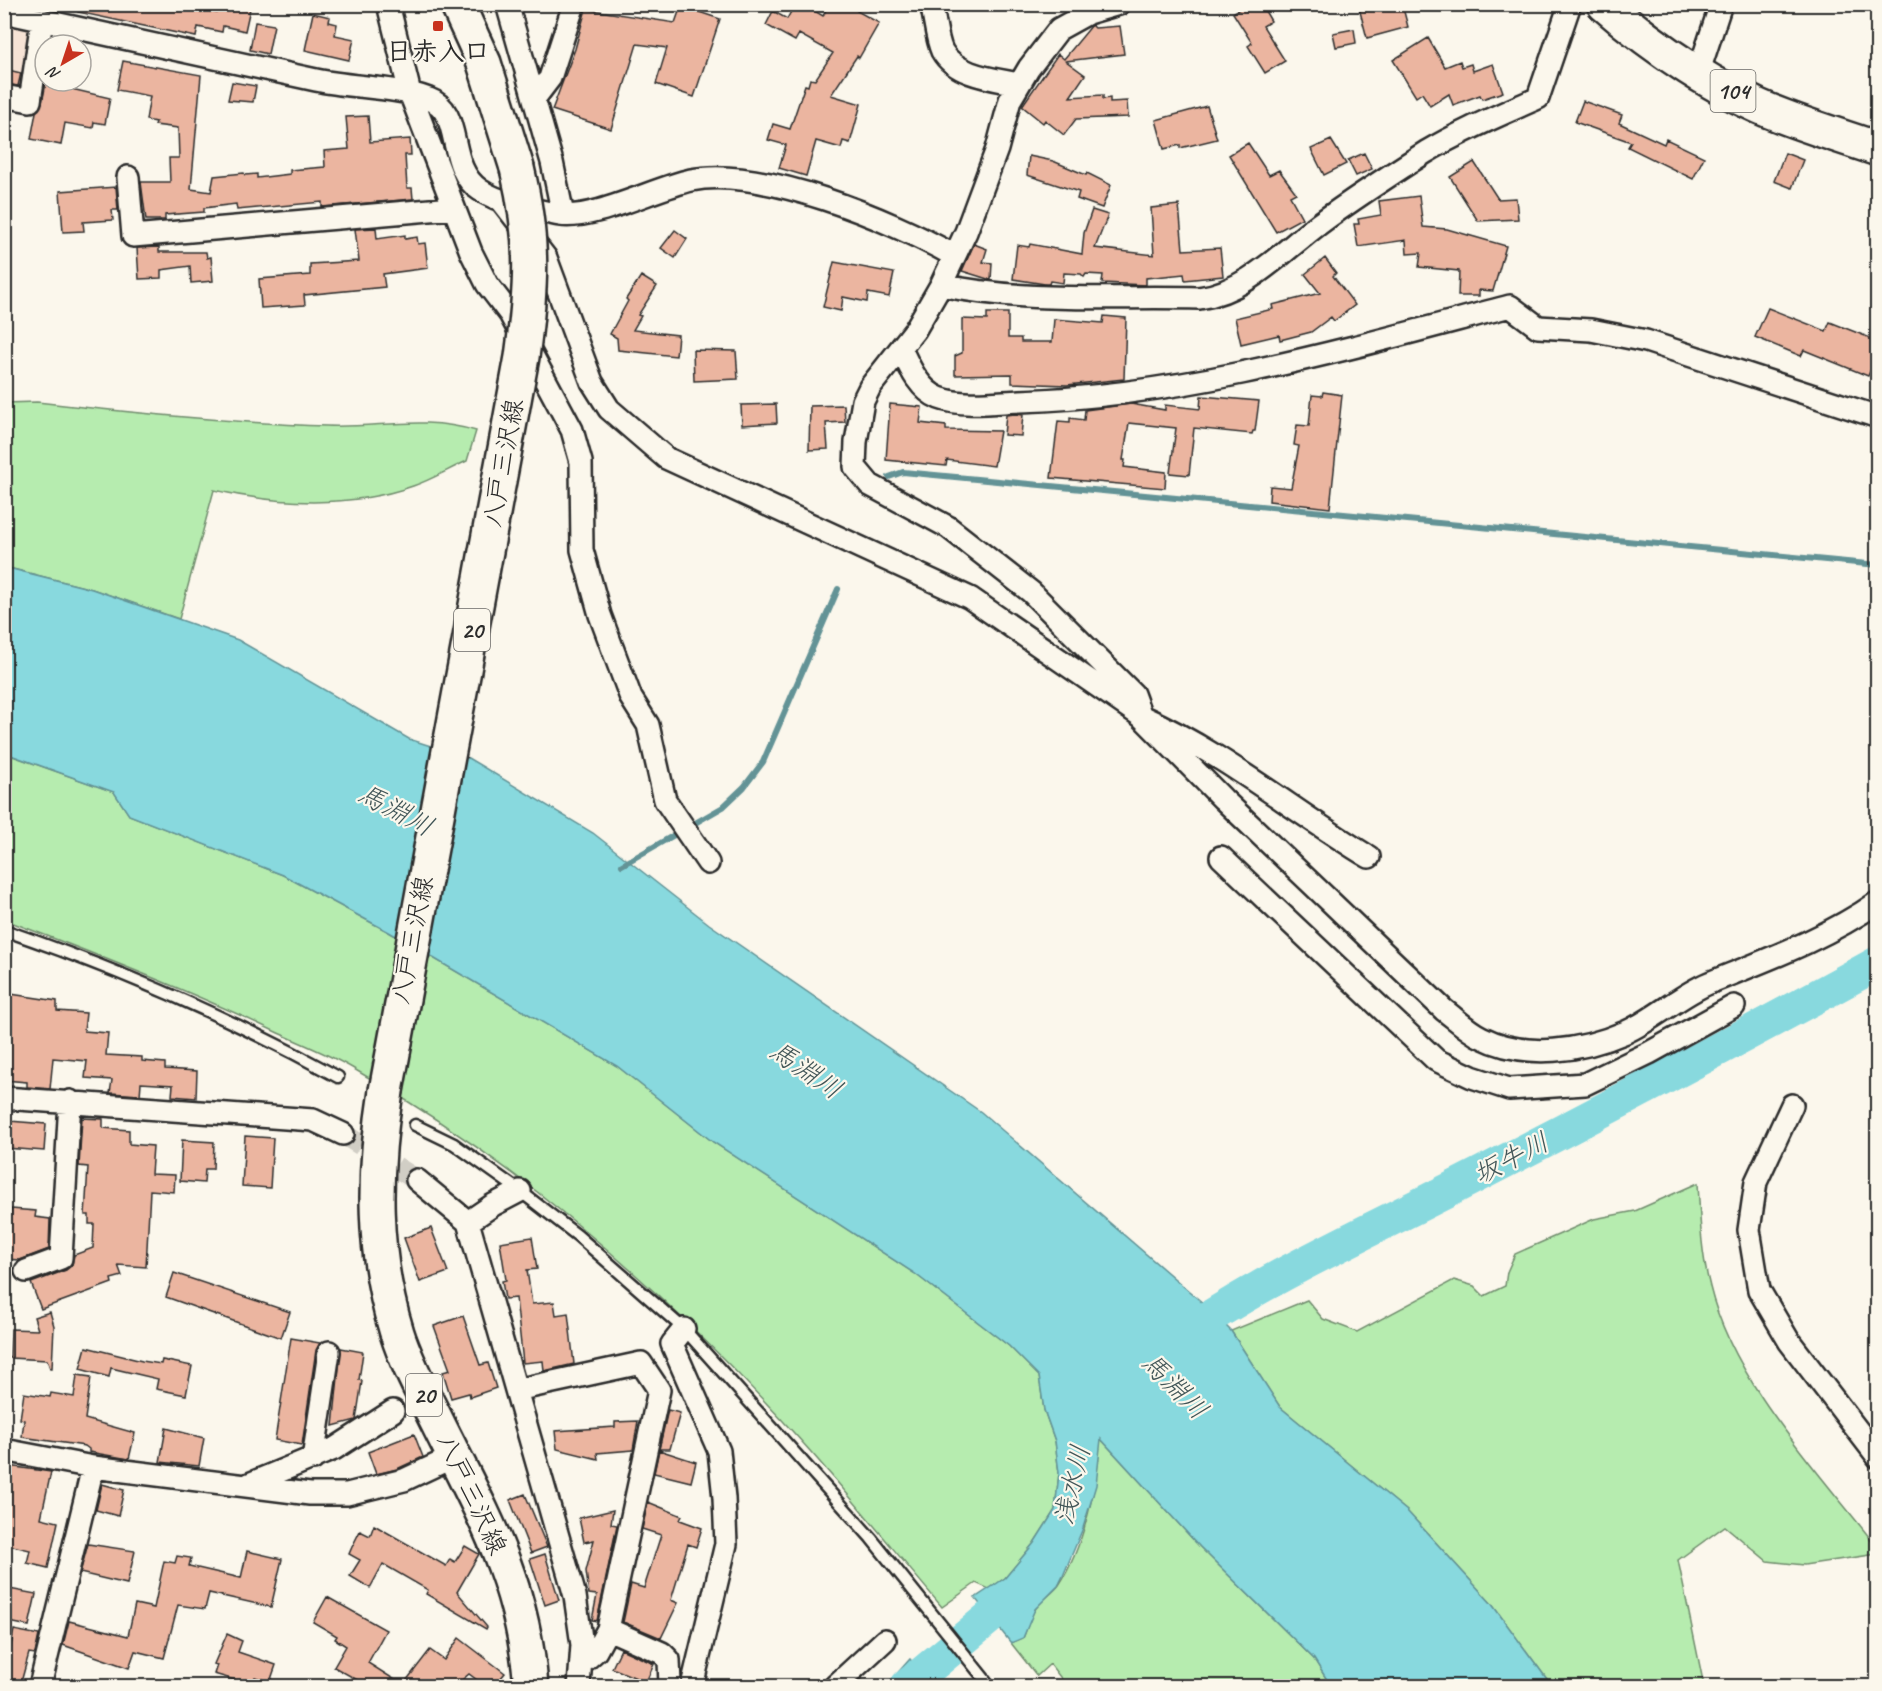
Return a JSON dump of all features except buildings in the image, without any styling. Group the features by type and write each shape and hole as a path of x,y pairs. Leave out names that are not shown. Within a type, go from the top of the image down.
{"main road":[{"name":"八戸三沢線","path":"457,4 484,63 517,168 529,224 532,276 522,357 386,1091 377,1148 375,1196 377,1242 397,1335 495,1535 515,1590 528,1649 531,1686"},
{"name":"104","path":"1604,4 1635,31 1698,74 1780,116 1878,149"}],"street":[{"path":"388,4 410,93 453,208 487,284 510,314 572,430 581,462 582,550 600,615 632,698 648,725 665,800 708,863"},
{"path":"507,4 552,162 563,215"},
{"path":"534,99 550,78 574,4"},
{"path":"931,4 942,50 948,57 972,74 1019,84"},
{"path":"1119,4 1088,13 1059,29 1010,100 997,149 966,232 953,255 941,285 915,330 870,387 863,400 855,467 861,477 880,490 948,527 1031,592 1133,694 1141,716 1223,799 1444,1010 1480,1037 1513,1048 1568,1051 1627,1031 1707,984 1750,969 1792,949 1878,902"},
{"path":"941,285 974,292 1023,295 1199,298 1228,290 1250,277 1321,223 1425,153 1450,138 1538,98 1570,4"},
{"path":"1698,74 1721,4"},
{"path":"4,12 343,86 410,93 432,100 443,108 451,123 456,157 469,180 480,190 501,200 563,215 587,213 689,181 712,177 813,194 927,240 953,255"},
{"path":"4,96 30,101 42,20"},
{"path":"128,177 133,236 453,208"},
{"path":"501,200 546,258 592,382 609,409 635,434 666,458 970,598 1141,716 1181,734 1369,857"},
{"path":"901,349 922,385 937,397 956,402 1061,400 1231,376 1510,306 1538,327 1591,330 1646,341 1878,417"},
{"path":"1221,857 1436,1060 1472,1077 1509,1089 1585,1084 1649,1053 1734,1006"},
{"path":"4,1098 313,1120 343,1134"},
{"path":"26,1271 61,1258 70,1101"},
{"path":"1792,1105 1756,1182 1749,1230 1759,1290 1789,1341 1878,1457"},
{"path":"417,1180 468,1222 575,1596 582,1645 579,1686"},
{"path":"468,1222 493,1205 520,1191"},
{"path":"684,1329 672,1344 719,1451 726,1544 692,1686"},
{"path":"313,1459 329,1352"},
{"path":"516,1390 641,1363 660,1390 608,1629 596,1651 581,1664"},
{"path":"245,1486 313,1459 359,1435 393,1411"},
{"path":"4,1450 93,1467 310,1494 347,1494 404,1480 455,1456"},
{"path":"40,1686 93,1467"},
{"path":"608,1629 662,1653 669,1660 670,1686"},
{"path":"835,1686 885,1640"}],"lane":[{"path":"4,930 96,961 189,1001 338,1077"},
{"path":"415,1125 454,1144 520,1191 578,1236 684,1329 863,1529 990,1686"}],"shaded area":[{"path":"5,23 34,30 23,97 5,94"}],"green space":[{"path":"37,402 254,423 347,426 419,423 456,426 476,431 467,461 420,484 389,493 339,501 314,502 263,499 214,490 179,619 92,589 5,567 4,403"},
{"path":"4,753 114,792 129,815 283,875 389,932 617,1066 713,1142 914,1273 1009,1346 1039,1376 1044,1410 1055,1441 1059,1473 1055,1510 1034,1543 1005,1578 989,1589 976,1583 942,1607 813,1454 721,1356 624,1264 522,1180 412,1104 335,1058 174,986 5,920"},
{"path":"1698,1183 1701,1235 1707,1274 1721,1322 1738,1357 1780,1424 1877,1547 1877,1554 1804,1565 1767,1561 1725,1526 1678,1560 1704,1686 1552,1686 1491,1603 1407,1511 1280,1407 1231,1331 1307,1300 1323,1319 1357,1332 1454,1280 1474,1286 1484,1296 1505,1286 1507,1272 1515,1254 1594,1219 1635,1211"},
{"path":"1100,1438 1200,1547 1314,1659 1331,1686 1067,1686 1050,1664 1037,1676 1011,1643 1023,1638 1034,1611 1059,1585 1068,1570 1082,1534 1093,1494"}],"water":[{"name":"馬淵川","path":"4,567 92,589 238,640 409,739 468,758 593,833 709,924 981,1112 1204,1304 1231,1331 1280,1407 1407,1511 1491,1603 1552,1686 1331,1686 1314,1659 1200,1547 1101,1439 1096,1485 1083,1528 1063,1576 1058,1586 1035,1609 1023,1638 1011,1643 975,1598 1005,1578 1034,1543 1055,1510 1059,1473 1055,1441 1044,1410 1039,1376 1009,1346 914,1273 713,1142 617,1066 389,932 283,875 129,815 114,792 5,753"},
{"path":"910,1659 933,1686 886,1686"}],"waterway":[{"path":"4,383 6,361"},
{"path":"889,477 903,472 1878,565"},
{"path":"622,865 723,807 744,787 763,762 838,589"},
{"name":"坂牛川","path":"1175,1340 1241,1298 1309,1260 1611,1106 1878,963"},
{"name":"浅水川","path":"907,1686 1027,1586"}],"tunnel":[{"path":"343,1134 417,1180"}],"place":[{"name":"日赤入口","path":"438,26"}]}
